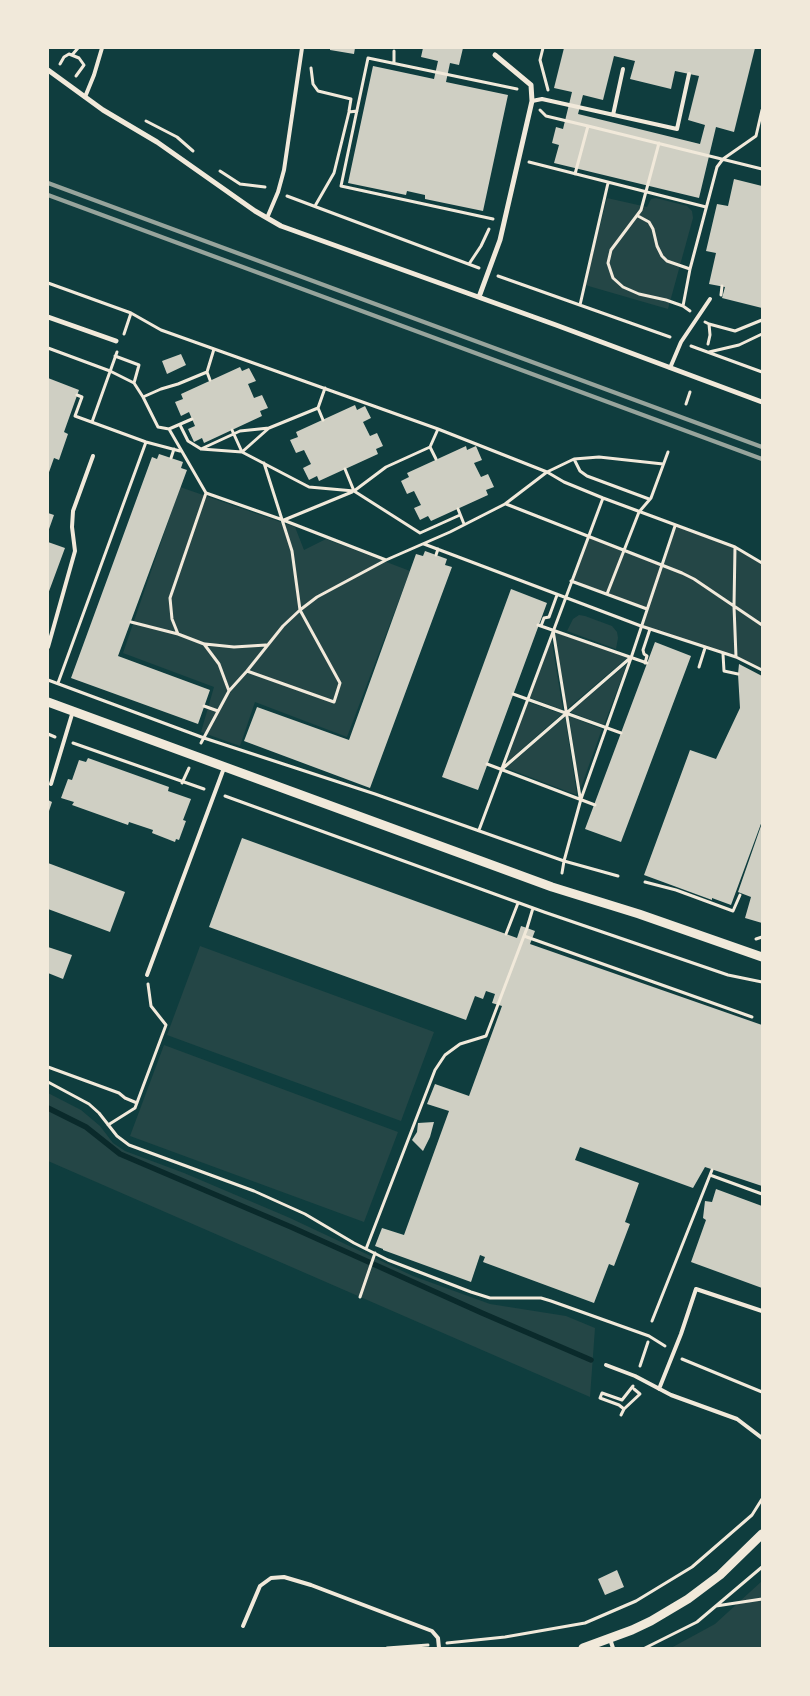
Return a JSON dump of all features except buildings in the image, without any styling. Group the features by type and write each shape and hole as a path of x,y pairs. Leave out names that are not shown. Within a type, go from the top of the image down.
{"street":[{"path":"479,297 500,240 532,102 531,85 495,56"},
{"path":"48,70 119,121 157,142 281,226 762,402"},
{"path":"48,317 116,341"},
{"path":"48,702 552,887 639,914 762,957"},
{"path":"583,1648 612,1644 688,1599 720,1575 762,1534"}],"lane":[{"path":"85,97 102,48"},
{"path":"267,218 278,192 284,170 302,48"},
{"path":"612,115 623,70"},
{"path":"532,102 542,99 677,129 689,74"},
{"path":"670,368 681,342 710,299"},
{"path":"48,647 75,551 72,527 73,511 93,456"},
{"path":"51,784 73,711"},
{"path":"147,974 224,767"},
{"path":"659,1389 696,1289 762,1311"},
{"path":"606,1365 635,1376 671,1395 737,1419 762,1438"},
{"path":"243,1626 260,1586 271,1578 284,1577 312,1585 432,1631 438,1638 439,1646"}],"path":[{"path":"60,64 64,57 72,55 78,48"},
{"path":"543,48 540,60 548,90"},
{"path":"394,51 394,63"},
{"path":"72,55 79,58 84,65 76,76"},
{"path":"494,219 342,186 368,58 524,91 548,90 556,92"},
{"path":"311,64 313,84 318,91 351,99 336,167 315,206"},
{"path":"532,102 546,116 762,169"},
{"path":"683,306 690,269 717,167 723,159 756,136 762,110"},
{"path":"349,112 357,111"},
{"path":"575,174 588,126"},
{"path":"659,143 647,192 638,216 611,250 608,259 611,273 617,283 630,291 683,306 696,315"},
{"path":"519,158 608,183 706,207"},
{"path":"580,305 608,183"},
{"path":"638,216 649,222 662,256 667,261 690,269"},
{"path":"48,283 131,314 161,330 438,429 547,472 564,482 603,498 675,526 735,546 762,563"},
{"path":"123,336 131,314"},
{"path":"702,320 709,324 735,331 762,320"},
{"path":"708,344 710,335 709,324"},
{"path":"709,352 739,345 762,334"},
{"path":"691,346 762,372"},
{"path":"48,348 110,371 134,383 158,427 169,429 192,419"},
{"path":"210,380 207,372 214,349"},
{"path":"92,422 118,350"},
{"path":"115,356 139,365 134,383"},
{"path":"143,397 207,372"},
{"path":"323,420 318,408 325,388"},
{"path":"686,404 690,392"},
{"path":"77,395 82,397 75,416 146,442 181,451"},
{"path":"242,452 269,428 318,408"},
{"path":"180,425 188,441 201,449 242,452 310,487 354,491 420,532 460,515"},
{"path":"201,449 240,429 269,428"},
{"path":"169,429 206,493 283,520 386,560"},
{"path":"283,520 354,491 386,467 430,447 438,429"},
{"path":"233,432 242,452"},
{"path":"58,683 146,442"},
{"path":"430,447 436,460"},
{"path":"171,458 174,450"},
{"path":"607,594 639,512 649,500 668,452"},
{"path":"201,744 229,691 283,626 317,597 386,560 424,544 505,504 547,472 574,459 598,457 664,464"},
{"path":"574,459 580,472 587,476 649,500"},
{"path":"247,671 334,702 340,683 300,610 292,551 264,463"},
{"path":"345,469 354,491"},
{"path":"178,634 172,619 170,598 206,493"},
{"path":"479,830 552,630 603,498"},
{"path":"505,504 662,564 694,579 762,625"},
{"path":"458,509 464,524"},
{"path":"562,873 581,799 675,526"},
{"path":"424,544 650,630 736,657 762,670"},
{"path":"735,546 734,606 736,657"},
{"path":"436,555 438,550"},
{"path":"571,581 647,609"},
{"path":"557,595 549,617 544,618 540,626 646,663 648,656 644,654 643,650 650,630"},
{"path":"131,622 178,634 204,644 234,647 267,645"},
{"path":"552,630 581,799"},
{"path":"204,644 219,664 229,691"},
{"path":"699,667 706,648"},
{"path":"723,654 724,670 738,674"},
{"path":"501,770 631,658"},
{"path":"48,680 204,738 479,830 564,861 618,876"},
{"path":"513,694 621,734"},
{"path":"204,706 218,711"},
{"path":"48,734 182,783 204,789"},
{"path":"487,764 595,804"},
{"path":"182,783 189,768"},
{"path":"225,796 518,905 533,908 728,975 762,982"},
{"path":"645,882 676,890 733,911 740,894"},
{"path":"506,934 518,905"},
{"path":"366,1249 435,1070 445,1055 460,1044 486,1036 533,908"},
{"path":"524,936 752,1017"},
{"path":"756,939 762,937"},
{"path":"108,1125 135,1108 166,1025 151,1006 147,974"},
{"path":"48,1067 119,1093 137,1103"},
{"path":"48,1082 89,1104 117,1136 129,1145 254,1191 305,1214 374,1253 480,1295 490,1298 508,1299 541,1298 649,1336 687,1362 762,1392"},
{"path":"652,1321 712,1170"},
{"path":"710,1175 762,1194"},
{"path":"360,1297 374,1253"},
{"path":"640,1366 648,1342"},
{"path":"624,1409 619,1405 600,1398 602,1393 622,1400 632,1388 633,1383"},
{"path":"621,1415 624,1409 640,1394 632,1388"},
{"path":"388,1648 439,1646 585,1623 636,1601 692,1567 752,1515 762,1499"},
{"path":"645,1648 697,1622 762,1567"},
{"path":"715,1606 762,1599"}],"shaded area":[{"path":"607,198 647,207 651,199 656,198 687,206 692,211 693,218 668,309 585,285"},
{"path":"180,487 295,527 304,550 326,539 410,571 347,737 255,702 240,746 201,732 214,687 123,653"},
{"path":"675,526 735,547 762,562 762,671 736,657 641,626 647,609 571,581 588,537 662,564"},
{"path":"579,615 612,626 617,632 616,649 567,631 573,619"},
{"path":"555,632 627,658 567,709"},
{"path":"551,637 563,710 530,698"},
{"path":"627,664 604,725 570,712"},
{"path":"528,702 562,714 506,763"},
{"path":"569,716 602,729 580,790"},
{"path":"565,717 577,795 506,768"},
{"path":"200,946 434,1032 401,1121 167,1035"},
{"path":"164,1045 398,1132 364,1222 130,1136"},
{"path":"48,1093 81,1110 100,1126 113,1143 125,1151 184,1173 290,1218 413,1276 490,1304 566,1316 595,1328 590,1397 48,1161"},
{"path":"762,1581 762,1648 671,1648 715,1624"}],"waterway":[{"path":"48,1108 86,1127 120,1154 291,1227 591,1360"}],"railway":[{"path":"48,183 762,447"},
{"path":"48,195 762,459"}]}
